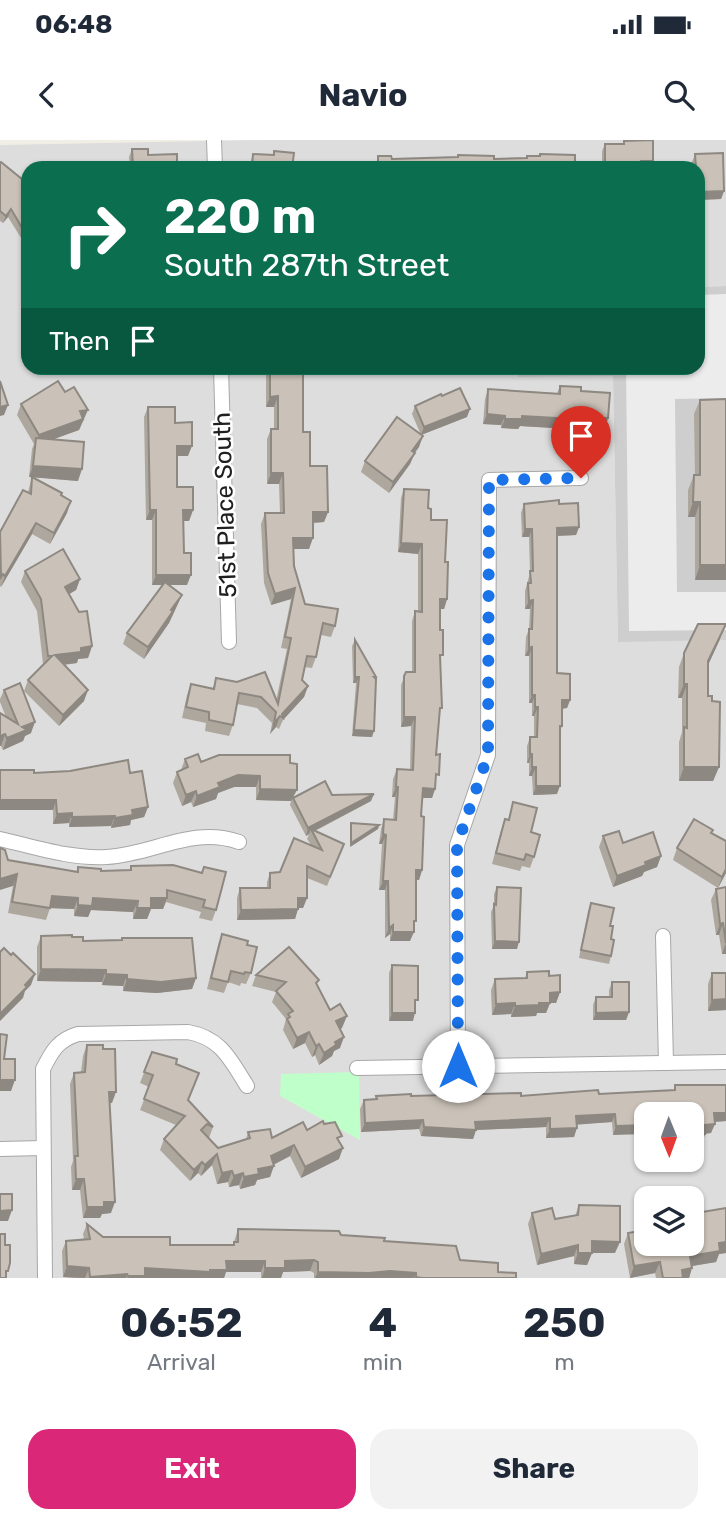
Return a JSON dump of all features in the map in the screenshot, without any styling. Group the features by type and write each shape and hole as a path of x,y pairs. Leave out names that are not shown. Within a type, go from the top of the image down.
{"street":[{"path":"214,140 215,161"},
{"name":"51st Place South","path":"221,375 229,642"},
{"path":"458,1066 457,845 488,755 489,480 581,478"},
{"path":"0,839 78,856 105,857 137,853 182,839 205,836 220,836 239,842"},
{"path":"663,936 666,1063"},
{"path":"45,1278 43,1069 65,1038 78,1034 188,1032 203,1035 216,1043 226,1054 247,1086"},
{"path":"357,1068 726,1062"},
{"path":"0,1150 43,1148"}],"shaded area":[{"path":"262,140 726,140 726,286 705,287 705,161 21,161 21,375 613,376 618,641 726,640 726,1278 0,1278 0,145"},
{"path":"726,286 726,640 618,642 613,376 518,375 705,375 705,287"},
{"path":"726,294 726,398 675,399 677,592 726,592 726,630 629,631 626,375 705,375 705,295"}],"green space":[{"path":"359,1072 360,1140 280,1096 281,1074"}],"building":[{"path":"653,140 653,161 605,161 605,144 624,144 624,141"},
{"path":"132,149 148,149 148,155 177,154 177,161 133,161"},
{"path":"274,151 294,153 293,161 252,161 253,154 274,155"},
{"path":"723,153 724,191 705,192 705,161 696,161 695,154"},
{"path":"458,155 494,156 494,159 575,155 575,161 378,161 378,156 391,156 392,159"},
{"path":"0,163 21,178 21,226 11,209 6,216 0,211"},
{"path":"270,375 303,375 303,432 310,432 310,466 327,466 328,512 313,512 313,538 293,538 294,566 305,604 338,609 335,626 323,623 316,657 307,656 302,680 308,686 282,714 283,718 280,716 274,723 276,712 261,697 239,693 233,725 209,720 209,712 186,707 191,684 214,689 216,678 237,682 265,672 278,704 291,638 285,637 295,588 275,594 268,573 265,513 284,513 283,473 271,473 271,429 278,429 278,396 270,397"},
{"path":"0,381 8,405 0,407"},
{"path":"58,381 65,392 74,387 88,410 80,411 83,419 39,435 21,404"},
{"path":"560,386 610,393 608,418 604,418 603,425 573,424 574,419 522,416 522,419 505,419 505,416 487,414 488,389 560,394"},
{"path":"460,388 470,409 424,427 415,406"},
{"path":"726,399 726,565 700,565 700,502 693,502 694,475 700,475 700,400"},
{"path":"148,407 175,407 175,423 192,422 192,446 177,446 177,487 193,487 193,510 183,510 184,553 191,553 191,575 156,575 156,510 150,510"},
{"path":"397,417 423,436 412,451 415,453 393,482 365,461"},
{"path":"36,438 84,442 82,469 33,466"},
{"path":"32,477 71,501 54,533 36,523 5,576 3,574 1,577 0,532 23,490 31,494"},
{"path":"404,489 429,490 428,508 431,509 431,520 447,520 445,562 448,562 447,599 440,599 443,655 440,655 442,708 436,755 440,754 439,775 436,774 435,789 423,788 422,870 416,870 414,932 393,932 393,925 389,928 388,881 383,881 386,835 383,834 384,819 396,820 397,769 413,770 415,717 404,717 404,676 406,672 415,672 415,611 422,612 422,544 401,543"},
{"path":"559,500 559,504 578,503 579,527 557,528 557,673 570,674 570,700 562,700 560,786 536,786 536,767 532,767 530,754 530,737 537,737 538,707 535,707 535,695 532,695 532,647 529,648 533,600 529,601 528,583 531,583 530,571 533,571 532,529 525,529 524,504"},
{"path":"63,549 80,579 65,587 79,612 87,611 92,646 81,648 81,652 55,655 88,690 63,715 28,680 52,656 48,656 41,599 25,571"},
{"path":"165,582 182,595 148,647 127,633"},
{"path":"698,624 726,624 708,661 708,696 712,696 712,701 720,702 719,767 684,767 687,684 684,684 684,653"},
{"path":"355,640 376,677 374,731 354,730 359,677 355,677"},
{"path":"20,683 35,722 22,727 27,730 7,738 5,734 0,736 0,713 18,724 4,690"},
{"path":"198,754 201,762 219,755 290,755 290,763 297,764 297,790 260,789 260,776 238,775 218,783 220,787 197,796 196,791 186,795 177,772 188,767 185,759"},
{"path":"128,760 130,773 142,771 148,807 132,810 133,815 115,818 72,817 72,813 57,814 56,800 0,800 0,770 34,770 34,773 70,771"},
{"path":"325,781 332,795 374,794 308,828 293,798"},
{"path":"513,802 537,808 531,832 540,835 534,857 526,854 524,860 496,853 505,819 509,820"},
{"path":"694,819 726,841 726,869 722,877 677,848"},
{"path":"351,823 379,825 351,843"},
{"path":"311,829 344,844 330,877 307,866 307,898 298,898 298,909 241,910 240,888 270,888 270,873 280,872 294,838 322,850"},
{"path":"619,831 623,843 653,832 661,856 617,876 603,836"},
{"path":"0,848 5,850 8,860 78,872 78,867 101,871 131,870 131,866 173,865 202,873 204,867 226,872 216,910 203,907 205,900 167,890 167,898 151,898 151,908 137,908 138,901 93,898 92,906 78,905 78,898 52,896 50,908 12,902 17,874 0,879"},
{"path":"497,887 521,888 519,942 495,941 494,904 496,905"},
{"path":"726,887 726,943 723,923 720,924 716,889"},
{"path":"591,903 614,908 610,926 613,926 611,939 614,940 611,956 581,950"},
{"path":"222,934 248,941 247,945 257,947 251,973 231,971 228,982 211,978"},
{"path":"41,936 83,937 83,941 192,938 196,978 161,982 127,979 127,975 106,974 106,970 41,969"},
{"path":"289,947 319,980 316,983 330,1010 340,1004 347,1016 336,1021 344,1037 324,1053 319,1044 316,1046 309,1032 297,1038 287,1019 290,1017 288,1014 293,1011 276,991 286,982 256,975"},
{"path":"4,948 35,974 25,985 27,987 0,1014 0,952"},
{"path":"392,965 418,966 418,1000 415,1000 415,1013 392,1013"},
{"path":"549,971 549,976 560,975 560,992 550,993 550,1003 515,1006 515,1003 496,1004 495,979 527,978 527,972"},
{"path":"712,973 726,973 726,999 712,1000"},
{"path":"612,982 629,982 629,1012 596,1013 596,997 612,997"},
{"path":"0,1034 7,1035 4,1059 15,1059 15,1080 0,1080"},
{"path":"87,1045 103,1045 103,1049 115,1049 116,1092 109,1092 115,1202 104,1202 104,1207 87,1207 84,1179 76,1179 75,1156 78,1156 74,1073 85,1072"},
{"path":"152,1052 177,1059 176,1064 199,1073 188,1100 213,1127 207,1124 201,1130 218,1148 250,1138 248,1132 270,1129 272,1138 303,1122 307,1130 323,1121 324,1124 335,1122 342,1136 337,1138 343,1148 305,1167 294,1145 271,1156 274,1166 258,1169 259,1174 244,1177 243,1173 234,1176 232,1171 222,1173 217,1154 205,1165 202,1162 194,1170 164,1139 185,1116 144,1099 153,1075 144,1072"},
{"path":"675,1085 726,1085 726,1113 714,1113 715,1124 705,1125 705,1134 704,1102 634,1102 634,1125 616,1126 615,1114 576,1116 577,1128 550,1129 550,1118 475,1122 476,1130 424,1127 423,1120 365,1123 364,1100 377,1099 376,1096 521,1093 521,1096 598,1090 599,1094 675,1090"},
{"path":"0,1194 12,1194 12,1210 0,1211"},
{"path":"579,1205 620,1206 620,1242 592,1241 592,1253 578,1253 578,1245 541,1254 532,1213 552,1208 555,1219 578,1215"},
{"path":"726,1208 726,1242 719,1243 720,1251 704,1254 704,1212"},
{"path":"87,1224 103,1237 170,1237 170,1245 234,1245 234,1242 238,1242 238,1229 339,1231 341,1235 385,1238 384,1241 456,1246 460,1260 498,1263 498,1272 516,1273 516,1278 422,1278 416,1277 416,1273 390,1271 318,1272 318,1262 314,1260 285,1261 285,1268 265,1268 265,1261 226,1261 227,1270 210,1272 145,1268 145,1276 127,1274 90,1277 89,1268 67,1266 66,1241 90,1239"},
{"path":"634,1232 634,1256 690,1256 692,1268 682,1270 683,1278 663,1278 660,1262 634,1266 628,1233"},
{"path":"0,1234 5,1234 5,1245 10,1245 10,1263 6,1278 0,1278"}],"route":[{"path":"458,1066 457,845 488,755 489,480 581,478"}]}
